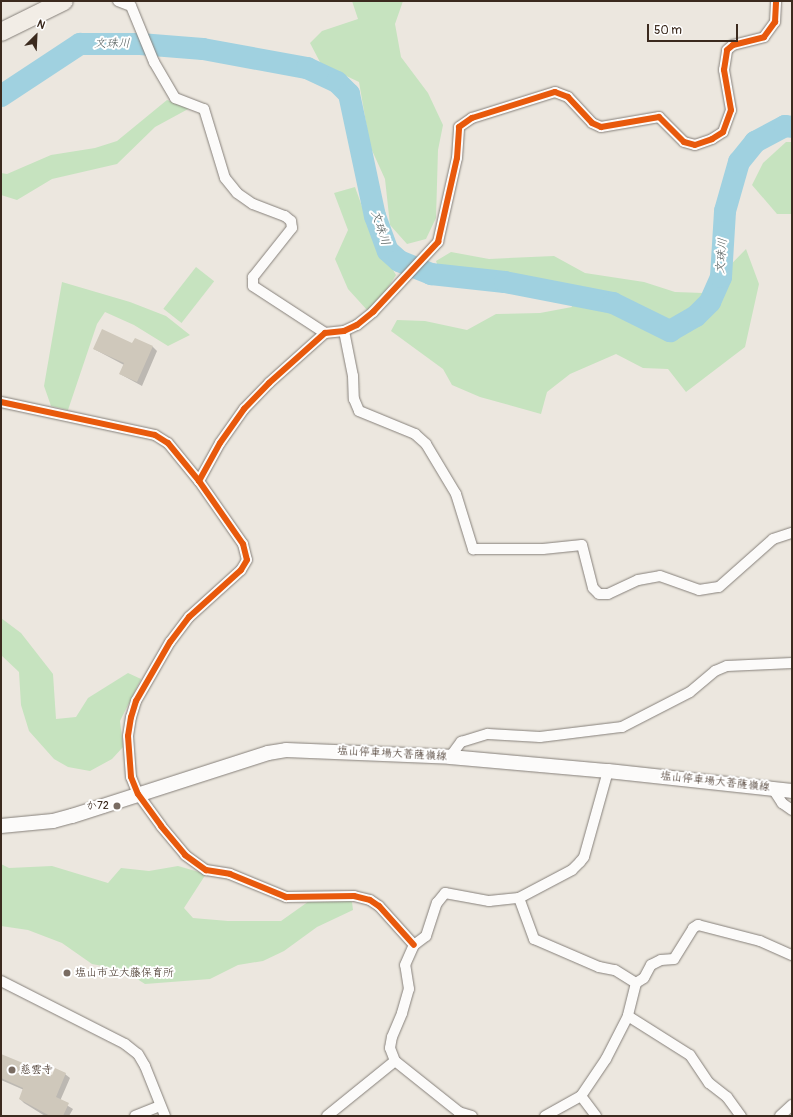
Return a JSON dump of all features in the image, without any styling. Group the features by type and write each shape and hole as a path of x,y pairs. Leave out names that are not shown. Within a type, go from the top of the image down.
{"highway":[{"path":"1,32 64,1"}],"main road":[{"name":"塩山停車場大菩薩嶺線","path":"1,826 53,821 286,750 450,757 608,771 792,791"}],"street":[{"path":"118,1 131,6 154,62 175,98 204,110 209,118 225,178 237,193 253,204 285,216 291,221 292,228 253,278 253,286 325,333"},
{"path":"199,481 220,443 244,409 325,333 344,330 357,325 373,312 438,242 456,166 459,127 472,118 555,92 568,97 582,114 601,126 659,117 684,142 695,145 712,139 723,132 731,110 724,70 727,50 733,44 764,37 775,22 776,1"},
{"path":"344,330 353,376 354,399 359,411 415,434 426,444 456,494 473,549 543,549 582,545 593,588 599,594 608,594 638,580 660,576 699,590 719,587 773,539 792,533"},
{"path":"1,402 155,435 168,443 199,481 243,544 247,560 240,570 189,617 159,660 136,701 131,717 128,736 131,778 138,794 185,855 198,866 230,874 286,897 362,897 378,906 414,945"},
{"path":"450,757 461,742 488,734 540,736 622,727 690,692 715,671 727,666 792,663"},
{"path":"472,1116 457,1114 422,1080 395,1061 390,1048 392,1037 402,1013 409,989 405,965 414,945 426,936 437,903 445,893 489,901 519,898 572,870 584,857 608,771"},
{"path":"773,789 782,803 792,810"},
{"path":"519,898 534,939 599,967 615,970 636,984"},
{"path":"545,1116 581,1096 606,1059 628,1016 636,984 644,978 652,965 661,960 674,958 693,928 698,925 760,941 792,955"},
{"path":"1,981 125,1044 138,1054 145,1066 164,1116"},
{"path":"628,1016 690,1055 709,1083 727,1097 741,1116"},
{"path":"327,1116 395,1061"},
{"path":"581,1096 596,1116"},
{"path":"780,1116 792,1105"},
{"path":"135,1116 160,1106"}],"green space":[{"path":"352,1 403,1 395,24 401,57 428,93 443,125 438,150 436,218 426,239 407,244 390,225 385,179 370,146 359,82 321,64 310,43 322,31 358,19"},
{"path":"167,100 190,108 155,127 117,164 52,179 17,200 1,195 1,173 7,174 51,155 95,148 117,141"},
{"path":"786,142 792,142 792,214 777,214 752,185 763,163"},
{"path":"355,187 373,237 396,275 385,292 367,310 348,289 335,259 348,230 334,193"},
{"path":"746,249 759,284 745,347 686,392 668,369 643,368 616,354 570,374 547,392 541,414 480,397 452,385 443,369 391,331 397,320 425,321 467,330 496,314 540,313 572,307 566,287 439,269 436,261 451,252 489,259 554,256 585,273 644,282 675,292 703,293"},
{"path":"196,267 214,281 181,323 163,309"},
{"path":"62,282 130,302 166,316 190,335 168,346 134,325 105,312 97,324 68,410 51,406 44,386"},
{"path":"1,618 21,633 53,674 56,719 76,717 88,698 128,673 141,679 120,721 123,747 112,759 90,771 68,767 54,759 29,731 21,705 19,672 1,655"},
{"path":"1,864 9,868 52,866 108,883 121,868 149,871 178,866 206,874 184,908 193,918 228,921 281,921 312,899 333,892 352,902 353,910 317,927 284,951 263,961 238,965 210,979 145,984 123,970 92,964 62,943 28,930 1,926"}],"building":[{"path":"102,329 132,343 135,338 153,346 137,382 119,374 124,363 93,349"},
{"path":"1,1054 52,1075 55,1068 66,1073 56,1097 69,1103 63,1116 50,1116 19,1099 23,1088 1,1078"}],"waterway":[{"name":"文珠川","path":"1,96 80,44 140,44 203,49 307,68 337,82 349,94 375,216 388,251 399,261 431,274 505,282 613,303 670,331 696,316 710,302 721,277 725,211 739,162 755,142 785,126 792,127"}],"cycle path":[{"path":"199,481 220,443 244,409 269,383 325,333 344,331 357,325 373,312 438,242 457,158 459,127 472,118 555,92 568,97 592,123 601,127 659,117 684,142 695,145 712,139 723,132 731,110 724,70 727,50 733,45 764,37 775,22 776,1"},
{"path":"1,402 155,435 168,443 199,481 243,544 247,560 241,570 189,617 170,642 136,701 131,717 128,736 131,777 138,794 161,826 185,855 206,870 230,874 286,897 354,896 370,900 379,906 414,945"}],"place":[{"name":"か72","path":"117,806"},
{"name":"塩山市立大藤保育所","path":"67,973"},
{"name":"慈雲寺","path":"12,1070"}]}
